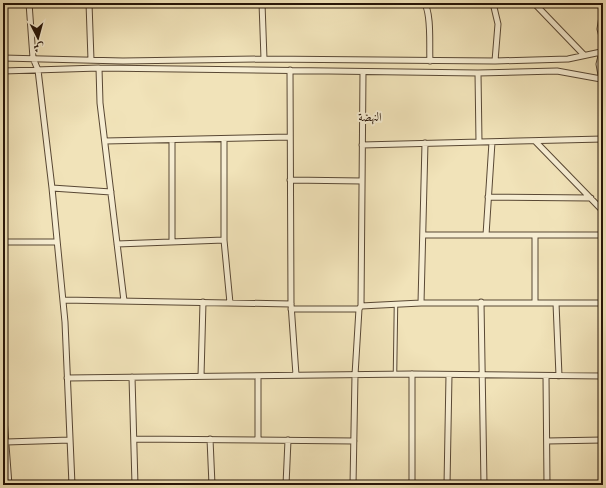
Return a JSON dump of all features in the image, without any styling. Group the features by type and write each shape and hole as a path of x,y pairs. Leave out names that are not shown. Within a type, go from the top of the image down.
{"street":[{"path":"29,3 33,58 38,70 63,300 72,485"},
{"path":"89,3 91,60"},
{"path":"262,3 264,59"},
{"path":"424,3 426,5 429,21 430,61"},
{"path":"492,3 498,24 495,62"},
{"path":"534,3 584,55"},
{"path":"603,10 600,29 603,40"},
{"path":"3,58 131,61 264,59 495,62 568,59 602,50 599,64 603,86"},
{"path":"3,71 99,68 478,73 557,71 601,79"},
{"path":"99,68 100,103 124,301"},
{"path":"290,70 291,306 296,375"},
{"path":"353,485 355,375 360,307 363,72"},
{"path":"478,73 479,142"},
{"path":"105,141 290,137"},
{"path":"224,139 224,240 230,303"},
{"path":"362,145 603,139"},
{"path":"172,140 172,242"},
{"path":"535,141 603,211"},
{"path":"486,235 492,142"},
{"path":"421,303 425,143"},
{"path":"290,180 362,181"},
{"path":"52,188 111,192"},
{"path":"488,197 592,198"},
{"path":"423,235 603,235"},
{"path":"535,235 535,303"},
{"path":"117,244 224,240"},
{"path":"4,242 57,242"},
{"path":"63,300 203,302 360,307 396,304 481,302 603,303"},
{"path":"201,376 203,302"},
{"path":"481,302 484,485"},
{"path":"556,303 559,376"},
{"path":"67,378 395,374 603,376"},
{"path":"412,374 412,485"},
{"path":"447,485 449,375"},
{"path":"258,376 258,440"},
{"path":"546,376 547,485"},
{"path":"132,377 135,485"},
{"path":"3,405 9,485"},
{"path":"134,439 354,440"},
{"path":"210,439 212,485"},
{"path":"6,442 70,440"},
{"path":"286,485 288,440"},
{"path":"547,441 603,440"}],"lane":[{"path":"3,217 4,242"},
{"path":"395,374 396,304"}],"district":[{"name":"النهضة","path":"370,117"}]}
